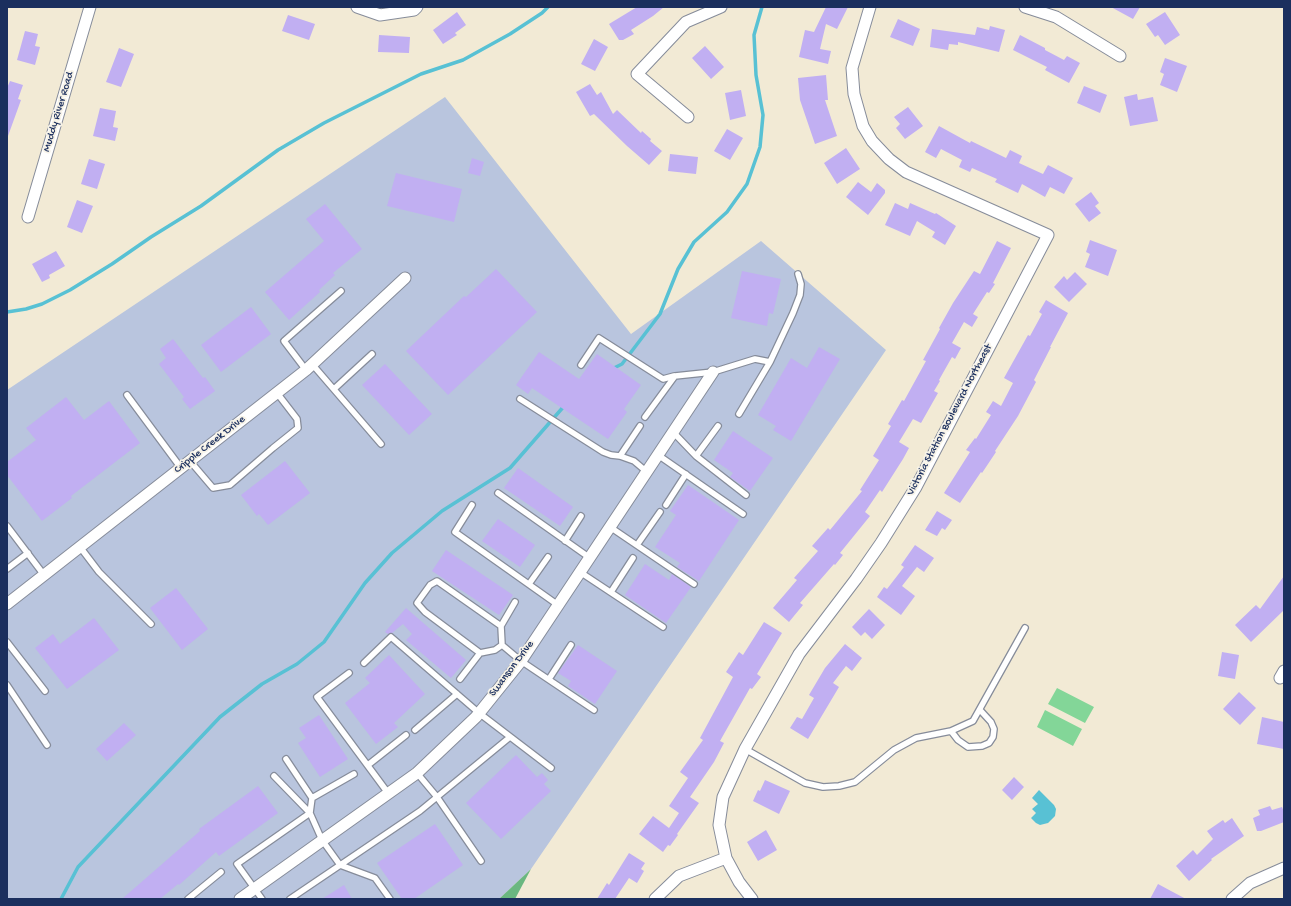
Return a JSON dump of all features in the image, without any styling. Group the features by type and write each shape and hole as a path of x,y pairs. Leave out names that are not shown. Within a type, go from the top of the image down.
{"street":[{"name":"Muddy River Road","path":"28,217 90,7"},
{"path":"357,7 380,15 414,10 417,7"},
{"path":"688,117 637,74 686,22 720,7"},
{"name":"Victoria Station Boulevard Northeast","path":"752,899 739,882 726,858 719,825 723,797 745,749 799,654 856,579 881,543 916,487 1048,234 906,172 889,159 872,141 863,126 854,94 852,68 870,7"},
{"path":"1025,7 1056,17 1120,56"},
{"name":"Cripple Creek Drive","path":"7,604 309,367 405,278"},
{"name":"Swanson Drive","path":"240,899 417,773 479,713 521,661 713,372"},
{"path":"655,899 679,876 726,858"},
{"path":"1232,899 1250,883 1284,868"}],"lane":[{"path":"739,414 770,362 793,313 800,295 801,284 798,274"},
{"path":"341,291 284,341 334,390 382,444"},
{"path":"581,365 599,338 663,380 675,376 713,372 755,359 770,362"},
{"path":"334,390 372,354"},
{"path":"645,417 675,376"},
{"path":"190,461 213,488 230,485 298,428 296,419 277,393"},
{"path":"127,396 180,468"},
{"path":"520,399 603,452 634,461 647,472"},
{"path":"620,456 640,426"},
{"path":"696,456 718,426"},
{"path":"673,432 696,456 746,495"},
{"path":"658,455 743,514"},
{"path":"666,505 686,474"},
{"path":"498,493 590,558"},
{"path":"472,505 455,532 558,605"},
{"path":"637,545 660,512"},
{"path":"565,540 581,516"},
{"path":"7,526 44,575"},
{"path":"610,527 694,584"},
{"path":"80,546 99,572 151,624"},
{"path":"7,569 28,553"},
{"path":"529,584 548,557"},
{"path":"611,592 633,558"},
{"path":"580,572 663,627"},
{"path":"480,653 425,612 416,603 430,585 437,581 501,626"},
{"path":"516,602 501,626 502,645 521,661 594,710"},
{"path":"745,749 805,783 823,787 839,786 855,782 894,750 916,738 951,731 974,720 1025,628"},
{"path":"364,663 391,637 479,713 551,768"},
{"path":"7,642 45,691"},
{"path":"460,679 480,653 495,650 502,645"},
{"path":"549,680 571,645"},
{"path":"349,673 317,697 388,793"},
{"path":"7,685 47,745"},
{"path":"415,730 457,694"},
{"path":"951,731 958,740 968,747 982,746 988,742 993,737 994,729 991,722 980,710"},
{"path":"368,765 406,735"},
{"path":"290,899 420,811 510,737"},
{"path":"262,899 237,864 310,813 312,798 286,759"},
{"path":"417,773 437,797 481,861"},
{"path":"312,798 354,774"},
{"path":"274,776 310,813 322,840 340,865 375,878 390,899"},
{"path":"188,899 221,872"}],"shaded area":[{"path":"445,97 631,334 761,241 886,350 531,869 499,899 7,899 7,390"}],"green space":[{"path":"1057,688 1094,707 1085,723 1048,704"},
{"path":"1045,710 1082,729 1073,746 1037,727"},
{"path":"531,869 515,899 499,899"}],"water":[{"path":"1039,790 1056,809 1055,816 1048,823 1040,825 1031,818 1036,813 1032,809 1038,804 1032,798"}],"building":[{"path":"637,7 664,7 631,30 634,34 623,40 619,40 609,24"},
{"path":"826,7 848,7 837,29 826,24 820,49 831,51 828,64 799,57 805,30 814,32"},
{"path":"1111,7 1140,7 1133,19"},
{"path":"457,12 466,25 455,33 457,35 443,44 433,30"},
{"path":"1165,12 1180,35 1165,45 1158,35 1155,37 1146,24"},
{"path":"288,15 315,24 309,40 282,31"},
{"path":"898,19 920,29 913,46 890,37"},
{"path":"990,26 1005,30 999,52 958,42 958,45 949,44 948,50 930,47 932,29 975,35 977,27 989,30"},
{"path":"25,31 38,34 35,46 40,47 35,65 17,60"},
{"path":"379,35 410,37 409,53 378,52"},
{"path":"1020,35 1064,60 1067,56 1080,63 1069,83 1045,70 1047,67 1013,50"},
{"path":"594,39 608,47 595,71 581,64"},
{"path":"705,46 724,67 711,79 692,58"},
{"path":"119,48 134,54 121,87 106,82"},
{"path":"1165,58 1187,66 1177,92 1160,85 1164,74 1160,72"},
{"path":"826,75 828,100 825,100 837,136 815,144 800,100 798,78"},
{"path":"10,81 23,85 18,99 21,100 7,136 7,88"},
{"path":"590,84 597,95 601,92 613,114 617,110 641,133 642,131 651,139 650,141 662,151 649,165 594,114 590,116 576,92"},
{"path":"1084,86 1107,95 1100,113 1077,103"},
{"path":"741,90 746,116 730,120 725,93"},
{"path":"1137,94 1138,100 1153,97 1158,121 1130,126 1124,97"},
{"path":"908,107 923,126 905,139 896,128 900,124 894,117"},
{"path":"100,108 116,111 113,127 118,128 115,141 93,136"},
{"path":"939,126 970,143 971,141 1006,158 1010,150 1022,156 1019,163 1043,174 1048,165 1073,178 1064,194 1050,187 1045,197 1022,184 1018,193 995,182 997,179 972,168 970,172 959,167 962,160 941,149 936,158 925,152"},
{"path":"727,129 743,138 730,160 714,151"},
{"path":"846,148 860,169 837,184 824,163"},
{"path":"670,154 698,157 696,174 668,171"},
{"path":"472,158 484,162 480,176 468,173"},
{"path":"89,159 105,164 97,189 81,184"},
{"path":"396,173 462,189 454,222 387,206"},
{"path":"858,182 871,192 877,183 885,190 885,193 868,215 846,197"},
{"path":"1091,192 1099,203 1095,206 1101,213 1089,222 1075,204"},
{"path":"77,200 93,206 82,233 67,227"},
{"path":"895,203 908,209 910,203 935,214 936,213 956,226 945,245 932,237 935,232 917,221 910,236 885,225"},
{"path":"325,204 362,249 333,273 335,275 319,290 320,292 289,320 265,292 324,241 306,219"},
{"path":"1090,240 1117,250 1108,276 1085,267 1090,254 1086,252"},
{"path":"997,241 1011,248 993,283 995,284 989,293 987,292 973,314 978,317 972,327 964,322 952,343 961,348 955,359 952,357 939,380 940,381 934,391 938,393 921,423 913,419 899,442 909,448 903,459 882,492 880,490 865,512 870,516 840,553 843,555 800,603 803,605 789,622 773,608 797,580 794,578 818,551 812,546 828,528 830,530 862,491 860,490 879,460 873,456 891,426 888,424 902,400 904,401 926,361 923,360 940,329 939,328 974,271 980,274"},
{"path":"56,251 65,266 49,275 50,278 42,282 32,264"},
{"path":"496,269 537,312 448,395 406,351 464,296 466,297"},
{"path":"742,271 781,279 773,314 769,313 767,326 731,318"},
{"path":"1075,272 1087,284 1069,302 1054,287 1064,276 1067,280"},
{"path":"1046,300 1068,313 1034,380 1036,382 1018,416 982,473 981,472 960,503 944,493 970,452 966,450 975,438 976,439 991,415 986,412 993,401 1001,406 1013,383 1004,378 1028,335 1030,336 1042,314 1039,312"},
{"path":"251,307 271,334 221,372 201,345"},
{"path":"173,339 215,391 190,409 182,399 184,397 159,364 166,358 160,349"},
{"path":"819,347 840,359 791,441 773,430 776,426 758,415 791,358 807,368"},
{"path":"539,352 579,379 597,354 641,385 624,409 627,412 608,439 532,388 528,394 516,385"},
{"path":"385,364 432,414 409,435 362,385"},
{"path":"66,397 84,420 109,401 140,443 71,496 72,498 42,521 7,475 7,462 36,440 26,428"},
{"path":"733,431 773,458 750,491 730,477 733,473 714,460"},
{"path":"285,461 310,493 268,525 259,514 257,516 241,495"},
{"path":"518,468 573,507 560,526 504,488"},
{"path":"688,485 739,520 699,581 677,567 680,563 655,547 676,515 670,511"},
{"path":"937,511 952,520 945,530 942,528 937,536 925,530"},
{"path":"498,519 535,545 520,567 482,541"},
{"path":"915,545 934,558 924,572 917,567 902,586 915,596 901,615 877,597 884,587 887,589 904,567 901,565"},
{"path":"446,550 513,595 499,615 432,571"},
{"path":"645,564 669,580 672,574 691,587 666,623 625,595"},
{"path":"1284,576 1284,610 1251,642 1235,625 1256,605 1260,609"},
{"path":"176,588 208,629 182,650 150,608"},
{"path":"406,608 466,660 451,678 406,640 412,634 403,624 392,633 388,634 385,632"},
{"path":"869,609 885,625 872,639 865,632 861,636 852,627"},
{"path":"94,618 119,650 67,689 35,648 53,634 60,644"},
{"path":"764,622 782,633 757,674 761,677 752,689 750,688 720,741 724,743 714,762 690,797 699,803 670,846 668,845 663,852 639,834 653,816 669,828 679,813 669,806 688,778 680,772 703,740 700,738 733,677 726,672 739,652 743,655"},
{"path":"845,644 862,658 852,671 846,666 833,683 839,687 808,739 790,728 797,717 802,719 814,698 809,695 825,668"},
{"path":"578,645 617,671 595,704 568,686 571,681 558,673"},
{"path":"1222,652 1239,655 1235,679 1218,676"},
{"path":"389,655 425,694 394,723 398,727 376,744 345,703 370,683 365,678"},
{"path":"1239,692 1256,708 1240,725 1223,709"},
{"path":"319,715 348,759 320,777 298,743 306,738 299,728"},
{"path":"1262,717 1284,722 1284,749 1257,744"},
{"path":"124,723 136,735 107,761 96,749"},
{"path":"516,755 537,777 542,773 548,780 544,784 551,791 501,839 466,803"},
{"path":"1014,777 1024,787 1012,800 1002,790"},
{"path":"765,780 790,791 779,814 753,801"},
{"path":"258,786 278,813 219,856 216,852 179,885 178,884 160,899 122,899 200,831 199,829"},
{"path":"1270,806 1272,810 1282,807 1284,812 1284,822 1261,831 1257,831 1253,818 1260,815 1258,810"},
{"path":"1232,818 1244,836 1211,859 1212,860 1189,881 1176,866 1193,850 1197,855 1213,839 1207,831 1223,820 1225,823"},
{"path":"435,824 463,865 414,899 402,899 377,863"},
{"path":"766,830 777,850 758,861 747,842"},
{"path":"629,853 645,863 641,869 644,871 637,883 629,878 615,899 597,899 607,883 609,885"},
{"path":"1158,884 1171,891 1186,899 1150,899"},
{"path":"344,885 352,899 322,899"}],"waterway":[{"path":"7,312 26,309 42,304 70,290 201,206 278,150 324,123 421,74 463,60 510,34 542,13 548,7"},
{"path":"612,369 622,364 660,314 678,269 694,242 727,212 747,184 760,147 763,115 756,75 754,35 762,7"},
{"path":"61,899 78,867 220,717 262,684 297,664 324,642 365,583 392,553 442,511 510,468 565,405"}]}
